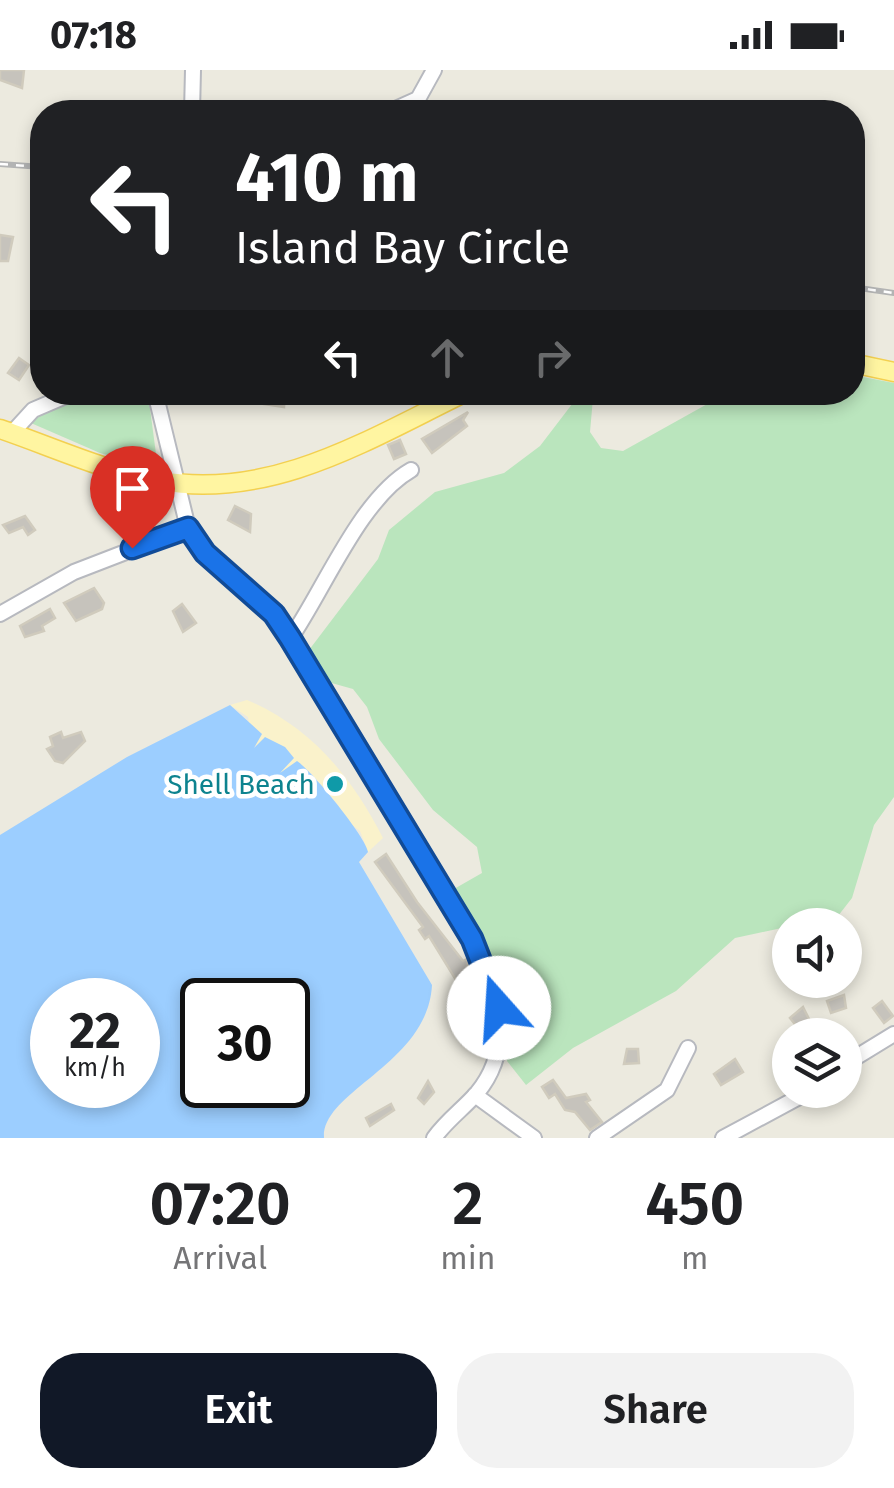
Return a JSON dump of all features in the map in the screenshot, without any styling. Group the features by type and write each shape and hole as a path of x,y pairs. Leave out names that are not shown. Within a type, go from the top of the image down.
{"main road":[{"path":"865,366 894,372"},
{"path":"6,431 136,476 180,484 224,484 292,472 338,455 440,405"}],"street":[{"path":"416,100 434,70"},
{"path":"191,71 192,100"},
{"path":"6,431 42,405"},
{"path":"159,405 188,528 205,553 274,614 472,939 492,981 499,1008 499,1046 492,1070 475,1095 454,1110 434,1138"},
{"path":"290,638 364,519 392,482 411,470"},
{"path":"0,614 74,572 188,528"},
{"path":"862,1054 894,1034"},
{"path":"597,1138 667,1090 688,1048"},
{"path":"475,1095 534,1138"},
{"path":"723,1138 779,1108"}],"green space":[{"path":"865,377 894,383 894,797 874,825 852,898 844,908 772,908 772,930 735,938 676,991 573,1048 526,1085 507,1061 507,1006 501,972 454,889 482,873 477,847 433,810 379,739 367,707 353,689 328,682 306,654 378,559 389,530 435,492 504,473 540,446 571,405 592,405 590,432 601,448 623,451 705,405 865,405"},
{"path":"64,405 150,405 158,469 100,453 24,420"}],"sand":[{"name":"Shell Beach","path":"247,700 291,724 343,775 383,838 368,852 360,831 345,820 338,805 311,773 280,772 293,759 285,747 252,745 248,717 230,705"}],"water":[{"path":"230,705 262,734 254,748 265,737 285,747 294,758 280,773 297,761 358,833 368,852 359,862 432,985 426,1012 413,1036 395,1056 339,1105 328,1121 324,1138 0,1138 0,835 127,757"}],"building":[{"path":"0,70 24,70 22,88 0,80"},
{"path":"0,235 13,237 8,261 0,261"},
{"path":"19,358 29,365 19,380 8,373"},
{"path":"468,412 463,420 467,426 432,453 422,439"},
{"path":"400,440 406,454 394,459 388,445"},
{"path":"235,506 251,514 250,532 228,520"},
{"path":"25,516 35,530 28,535 23,527 9,533 3,525"},
{"path":"94,588 104,603 102,609 76,621 64,603"},
{"path":"182,604 196,623 183,632 173,611"},
{"path":"50,609 55,618 42,626 44,631 25,637 20,626"},
{"path":"61,732 63,738 81,732 85,741 63,763 55,761 47,749 53,746 50,737"},
{"path":"386,854 417,902 463,961 467,959 469,976 456,980 429,936 425,939 419,930 423,927 375,862"},
{"path":"459,983 476,988 479,999 466,1003"},
{"path":"844,998 846,1008 831,1013 827,1001"},
{"path":"882,1001 893,1016 884,1023 873,1008"},
{"path":"803,1007 808,1018 790,1018"},
{"path":"479,1019 479,1032 457,1033 456,1021"},
{"path":"627,1049 638,1049 639,1063 624,1064"},
{"path":"735,1059 743,1072 721,1085 714,1074"},
{"path":"553,1080 566,1098 586,1094 590,1100 586,1102 602,1122 590,1130 575,1112 565,1110 555,1094 549,1098 542,1087"},
{"path":"428,1081 434,1092 424,1104 418,1098"},
{"path":"391,1104 394,1110 370,1126 366,1118"}],"railway":[{"path":"0,164 30,166"},
{"path":"865,289 894,293"}],"place":[{"name":"Shell Beach","path":"335,784"}],"route":[{"path":"132,548 188,528 205,553 274,614 472,939 492,981 499,1008"}]}
